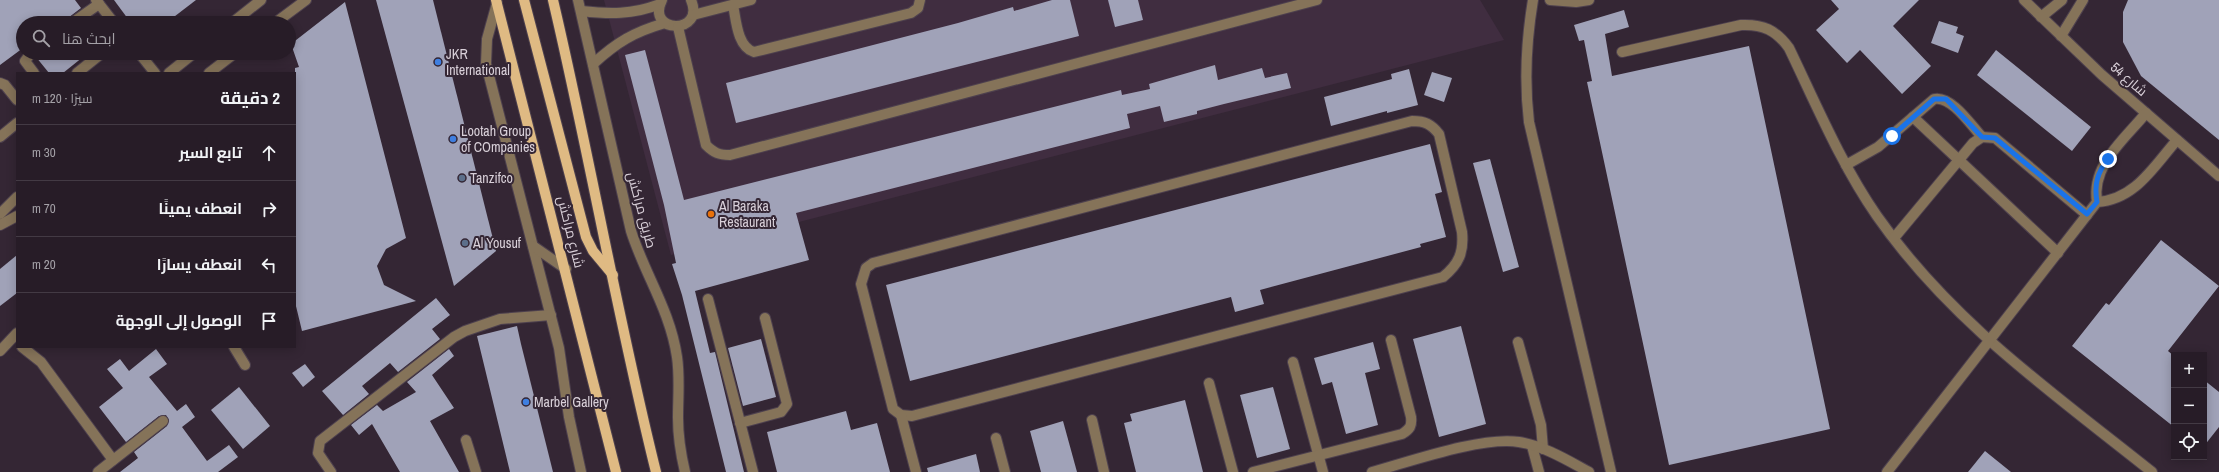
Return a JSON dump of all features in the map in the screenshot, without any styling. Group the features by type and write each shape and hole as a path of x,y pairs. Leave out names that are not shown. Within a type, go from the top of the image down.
{"main road":[{"path":"524,0 586,237 597,257 612,275"},
{"path":"552,0 641,413 656,472"},
{"name":"شارع مراكش","path":"496,2 566,269 616,472"}],"street":[{"path":"241,16 261,0"},
{"path":"284,16 306,0"},
{"name":"طريق مراكش","path":"578,0 631,231 637,252 660,298 671,327 677,357 680,388 678,418 685,472"},
{"path":"593,64 615,44 631,34 665,23 678,27 689,21 692,15 691,0"},
{"path":"692,15 751,0"},
{"path":"733,5 742,42 748,50 754,52 911,13 918,8 920,0"},
{"path":"678,27 706,144 712,152 721,155 746,150 1317,0"},
{"path":"1533,0 1525,63 1525,89 1529,122 1611,472"},
{"path":"1550,0 1576,2 1589,0"},
{"name":"شارع 54","path":"2024,0 2060,36 2219,176"},
{"path":"2041,16 2062,0"},
{"path":"2060,36 2083,0"},
{"path":"80,16 97,2 108,16"},
{"path":"496,2 487,39 486,64 559,348 569,417 581,472"},
{"path":"581,11 607,14 625,14 643,11 661,2"},
{"path":"661,2 659,11 665,23"},
{"path":"1622,52 1741,25 1755,24 1769,28 1780,36 1789,48 1846,165 1894,238 1938,292 1988,341 2152,472"},
{"path":"25,60 33,72"},
{"path":"78,72 93,60"},
{"path":"145,60 154,72"},
{"path":"170,72 185,60"},
{"path":"219,70 228,60"},
{"path":"0,83 5,85 16,99"},
{"path":"1846,165 1878,147 1934,99 1946,99 1982,137"},
{"path":"2097,202 2095,191 2100,168 2146,113"},
{"path":"1913,117 2058,253"},
{"path":"901,415 912,416 1443,277 1453,269 1460,258 1463,245 1462,232 1439,134 1432,125 1423,121 1412,121 873,263 866,268 861,284 892,404 897,413 901,415 916,472"},
{"path":"0,136 16,124"},
{"path":"1894,238 1972,143 1982,137 1995,138 2087,214"},
{"path":"1887,472 2097,202 2118,198 2137,186 2177,140"},
{"path":"0,214 16,198"},
{"path":"0,225 16,217"},
{"path":"533,246 566,269"},
{"path":"708,299 753,472"},
{"path":"331,472 318,453 320,441 454,337 476,326 500,319 551,315"},
{"path":"740,423 781,412 786,404 765,318"},
{"path":"1253,472 1402,434 1408,430 1412,424 1411,416 1391,340"},
{"path":"1518,342 1541,425 1543,449"},
{"path":"0,351 13,343"},
{"path":"23,348 41,362 113,460"},
{"path":"235,348 245,365"},
{"path":"1292,362 1323,472"},
{"path":"1209,383 1233,472"},
{"path":"1092,420 1104,472"},
{"path":"98,472 163,421"},
{"path":"996,438 1005,472"},
{"path":"466,440 476,472"},
{"path":"1372,472 1480,444 1499,441 1519,442 1543,449 1589,472"},
{"path":"1532,446 1539,472"}],"shaded area":[{"path":"604,0 1480,0 1504,40 671,255"}],"building":[{"path":"0,0 75,0 81,8 71,16 16,16 16,53 0,65"},
{"path":"114,0 196,0 175,16 126,16"},
{"path":"376,0 433,0 496,251 454,286"},
{"path":"1052,0 1070,0 1079,36 736,123 726,83 958,23 1013,7 1014,11"},
{"path":"1108,0 1138,0 1143,20 1115,27"},
{"path":"1831,0 1919,0 1893,26 1931,66 1902,94 1860,50 1847,63 1816,30 1839,9"},
{"path":"2128,0 2219,0 2219,140 2141,76 2123,42 2123,12"},
{"path":"345,2 406,238 386,249 377,266 384,285 416,301 302,331 296,306 295,68 299,67 296,58 296,40"},
{"path":"1624,10 1629,27 1605,34 1612,76 1749,46 1830,429 1669,465 1587,82 1592,81 1584,40 1579,41 1574,25"},
{"path":"1939,21 1958,27 1956,33 1964,36 1958,53 1931,43"},
{"path":"645,50 684,200 1121,90 1122,95 1150,89 1149,84 1215,65 1218,80 1262,68 1265,78 1287,73 1291,88 1197,111 1197,114 1164,122 1160,106 1127,114 1130,128 796,213 809,260 695,291 710,353 715,352 744,472 726,472 682,295 672,264 676,263 664,205 625,55"},
{"path":"1996,50 2091,127 2072,151 1977,75"},
{"path":"38,60 79,60 64,72 48,72"},
{"path":"1409,69 1418,105 1387,113 1387,111 1331,126 1324,97 1392,79 1391,74"},
{"path":"1432,72 1452,78 1444,102 1424,95"},
{"path":"1430,144 1442,192 1435,194 1446,237 1420,244 1421,247 1260,290 1264,304 1235,312 1231,297 910,381 886,285"},
{"path":"1490,159 1519,267 1503,272 1473,163"},
{"path":"2161,240 2219,286 2168,351 2171,354 2171,425 2072,346 2106,303 2109,305"},
{"path":"16,256 16,294 0,306 0,269"},
{"path":"436,298 450,315 432,329 440,339 398,372 390,363 362,386 369,394 343,415 322,391"},
{"path":"517,326 553,472 510,472 477,336"},
{"path":"1461,326 1486,424 1439,437 1413,339"},
{"path":"761,339 776,397 743,406 728,348"},
{"path":"1373,342 1380,369 1365,373 1378,425 1346,434 1332,382 1322,385 1314,358"},
{"path":"156,349 167,364 149,377 177,411 186,404 195,417 182,427 207,461 229,445 238,457 218,472 120,472 138,458 134,452 167,426 169,420 166,415 159,416 126,442 99,407 123,388 107,369 120,359 129,371"},
{"path":"449,349 454,356 432,375 454,408 430,421 459,472 400,472 372,424 359,435 351,425 377,405 383,411 416,392 407,382"},
{"path":"305,364 315,377 303,387 292,373"},
{"path":"2207,382 2219,392 2219,427 2207,442"},
{"path":"239,387 270,426 243,449 211,410"},
{"path":"1273,387 1290,449 1257,458 1240,395"},
{"path":"1185,400 1203,472 1136,472 1124,423 1132,421 1130,414"},
{"path":"846,411 851,430 877,423 890,472 777,472 767,432"},
{"path":"1063,421 1077,472 1041,472 1030,431"},
{"path":"1985,451 2011,472 1968,472"},
{"path":"976,454 980,472 928,472 927,468"}],"place":[{"name":"JKR International","path":"438,62"},
{"name":"Lootah Group of COmpanies","path":"453,139"},
{"name":"Tanzifco","path":"462,178"},
{"name":"Al Baraka Restaurant","path":"711,214"},
{"name":"Al Yousuf","path":"465,243"},
{"name":"Marbel Gallery","path":"526,402"}],"route":[{"path":"1892,136 1934,99 1940,97 1946,99 1982,137 1988,136 1995,138 2087,214 2097,202 2095,191 2096,179 2100,168 2108,159"}]}
